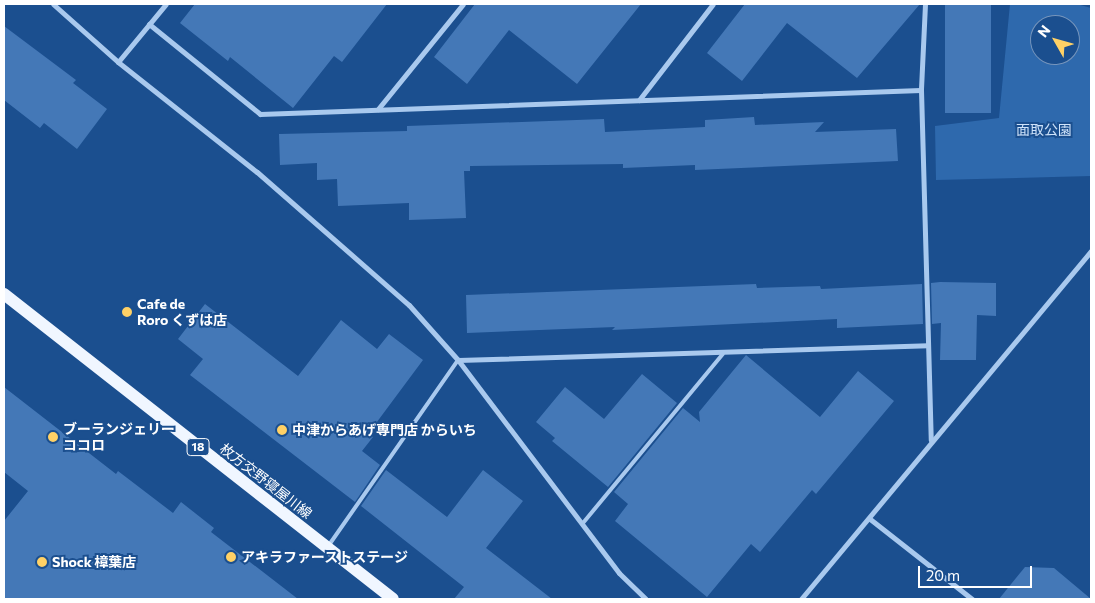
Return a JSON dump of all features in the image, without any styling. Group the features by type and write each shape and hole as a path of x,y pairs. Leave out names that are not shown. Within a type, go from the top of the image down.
{"main road":[{"name":"枚方交野寝屋川線","path":"4,294 392,599"}],"street":[{"path":"53,4 118,62 257,172 409,305 458,360 619,573 646,599"},
{"path":"118,62 166,4"},
{"path":"378,109 463,4"},
{"path":"639,100 713,4"},
{"path":"925,4 921,90 931,441"},
{"path":"149,24 260,114 921,90"},
{"path":"801,599 870,519 931,441 1091,251"},
{"path":"458,360 723,354 928,345"},
{"path":"870,519 972,599"}],"lane":[{"path":"583,523 723,354"},
{"path":"327,548 458,360"}],"green space":[{"name":"面取公園","path":"1010,4 1077,4 1091,8 1091,176 936,180 935,126 999,118"}],"building":[{"path":"195,4 387,4 342,62 334,56 293,108 230,57 228,61 180,23"},
{"path":"475,4 641,4 577,84 509,30 467,84 434,57"},
{"path":"745,4 920,4 857,78 787,23 742,81 707,53"},
{"path":"945,4 991,4 991,113 945,113"},
{"path":"4,26 76,80 73,83 107,109 77,149 44,123 40,128 4,100"},
{"path":"754,117 755,125 824,122 815,132 896,129 898,161 695,170 695,165 623,168 623,164 470,166 470,171 464,171 466,218 409,220 409,203 338,206 337,179 317,180 317,163 280,165 279,134 407,131 407,126 604,119 605,132 705,127 705,120"},
{"path":"931,283 996,283 996,316 977,315 976,360 940,360 941,323 932,324"},
{"path":"756,284 757,288 820,286 821,289 922,284 923,324 837,328 837,319 612,330 615,327 467,333 466,295"},
{"path":"205,304 298,376 341,320 377,349 389,334 423,360 368,434 373,437 362,451 380,465 355,502 190,375 203,359 178,339"},
{"path":"746,355 820,417 858,371 894,401 816,494 812,490 760,552 751,544 707,597 615,521 628,504 614,492 683,408 700,422 699,412"},
{"path":"642,374 677,403 608,487 552,441 555,438 536,422 565,387 604,419"},
{"path":"4,387 116,474 118,471 173,513 181,502 214,528 211,532 298,599 4,599 4,521 28,491 4,472"},
{"path":"386,470 447,517 483,470 523,501 486,548 552,599 454,599 464,587 361,506"},
{"path":"1025,567 1054,568 1091,599 999,599"}],"place":[{"name":"Cafe de Roro くずは店","path":"127,312"},
{"name":"中津からあげ専門店 からいち","path":"282,430"},
{"name":"ブーランジェリー ココロ","path":"53,437"},
{"name":"アキラファーストステージ","path":"231,557"},
{"name":"Shock 樟葉店","path":"42,562"}]}
